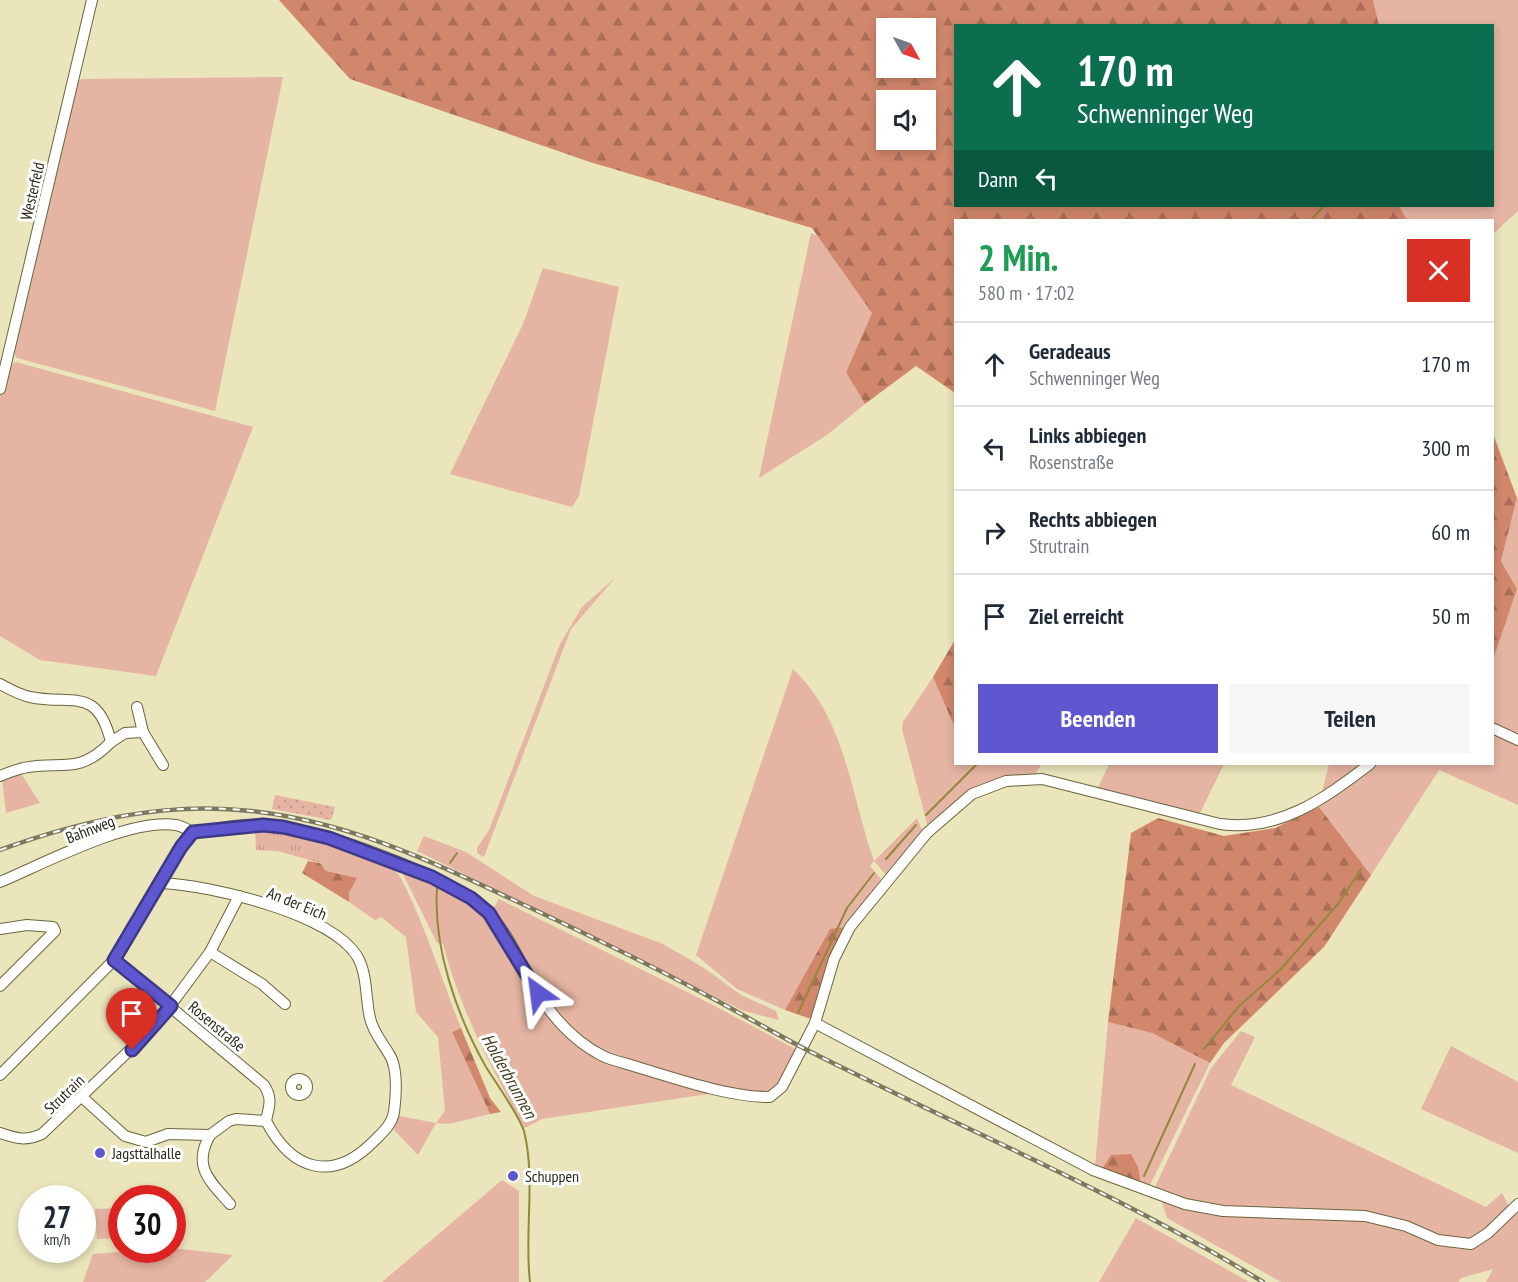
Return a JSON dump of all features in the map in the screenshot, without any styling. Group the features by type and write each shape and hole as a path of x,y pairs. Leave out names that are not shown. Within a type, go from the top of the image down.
{"street":[{"name":"Westerfeld","path":"0,389 92,0"},
{"path":"0,684 31,698 85,702 98,711 106,723 111,742"},
{"path":"137,707 143,732 163,765"},
{"path":"1494,729 1518,740"},
{"path":"0,776 23,768 65,767 85,761 98,756 111,742 125,734 143,732"},
{"name":"Bahnweg","path":"0,882 114,834 163,825 178,825 193,832 263,825 283,827 329,838 390,860 450,886 489,913 547,1007 567,1030 603,1056 741,1095 770,1097 782,1087 815,1023 834,959 850,927 927,833 972,794 1006,782 1042,779 1220,824 1251,826 1281,819 1307,808 1332,793 1369,765"},
{"path":"0,1075 114,960 181,847 193,832"},
{"name":"An der Eich","path":"161,883 180,884 238,896 315,923 348,946 364,972 370,1019 376,1034 390,1055 394,1069 394,1112 391,1123 366,1149 338,1167 302,1162 272,1133 267,1117"},
{"name":"Strutrain","path":"0,1133 18,1140 30,1140 42,1134 83,1098 145,1037 171,1006 210,952 238,896"},
{"path":"0,929 27,925 53,927 55,932 0,986"},
{"path":"210,952 262,984 285,1004"},
{"name":"Rosenstraße","path":"114,960 264,1085 270,1094"},
{"path":"815,1023 1093,1170 1185,1204 1223,1211 1365,1216 1406,1226 1438,1240 1471,1244 1488,1233 1518,1204"},
{"path":"230,1204 205,1175 203,1147 210,1135 229,1121 267,1117 270,1094 291,1089"},
{"path":"83,1098 124,1136 133,1140 146,1142 168,1134 210,1135"}],"green space":[{"path":"279,0 1373,0 1379,24 954,24 954,207 1400,207 1406,219 954,219 954,392 916,366 865,404 846,372 872,313 812,228 590,162 350,79"},
{"path":"1373,0 1518,0 1518,211 1494,233 1494,219 1406,219 1400,207 1494,207 1494,24 1379,24"},
{"path":"283,77 215,411 17,358 13,352 74,85 82,79"},
{"path":"811,233 818,236 872,313 846,372 865,404 827,435 759,478"},
{"path":"543,268 619,287 579,496 572,507 450,474 523,324"},
{"path":"16,362 253,427 156,676 40,660 0,636 0,396 9,366"},
{"path":"1494,437 1517,498 1501,561 1517,589 1494,657"},
{"path":"1517,498 1518,736 1494,726 1494,657 1517,589 1501,561"},
{"path":"615,578 571,629 484,857 477,853 477,848 489,830 560,644 582,607"},
{"path":"954,642 954,726 933,677"},
{"path":"793,669 811,689 836,735 874,861 870,866 881,879 846,927 830,930 785,1010 737,989 696,955"},
{"path":"933,677 954,726 954,765 1040,765 1036,774 1004,779 928,827 902,729 903,722"},
{"path":"1494,733 1518,744 1518,805 1439,770 1371,875 1319,807 1376,765 1494,765"},
{"path":"1109,765 1224,765 1198,817 1098,788"},
{"path":"1329,765 1363,765 1321,796"},
{"path":"20,772 40,803 6,813 2,779"},
{"path":"275,795 335,807 331,820 272,809"},
{"path":"1319,807 1371,875 1324,947 1224,1043 1210,1063 1152,1033 1108,1022 1131,833 1158,818 1224,836 1275,828"},
{"path":"917,818 923,833 886,875 874,861"},
{"path":"255,829 298,834 327,843 320,863 278,851 256,850"},
{"path":"424,836 466,852 534,896 663,944 704,968 741,995 776,1011 779,1020 744,1011 417,851"},
{"path":"327,843 375,856 389,863 397,873 407,890 428,940 461,1028 452,1032 490,1114 449,1124 436,1123 445,1111 438,1037 416,1012 406,937 381,917 375,920 349,902 349,893 356,878 326,871 320,863"},
{"path":"308,861 320,863 326,871 357,878 349,893 349,902 302,873"},
{"path":"402,872 464,899 488,916 581,1046 714,1093 542,1119 525,1128 478,1039 450,969 443,944 437,943"},
{"path":"499,899 709,1003 799,1051 785,1078 763,1096 732,1090 600,1050 567,1023 539,988 491,913"},
{"path":"846,927 819,988 811,1019 785,1010 830,929"},
{"path":"1108,1022 1152,1033 1210,1063 1150,1185 1141,1185 1095,1167"},
{"path":"461,1028 490,1098 501,1112 490,1114 452,1032"},
{"path":"1241,1031 1255,1037 1231,1085 1486,1207 1502,1193 1510,1208 1482,1236 1469,1242 1446,1240 1403,1222 1219,1208 1158,1192 1155,1187 1211,1068"},
{"path":"1451,1046 1518,1082 1518,1153 1421,1109"},
{"path":"399,1116 436,1123 418,1155 394,1130"},
{"path":"1131,1154 1138,1167 1141,1185 1102,1169 1111,1155"},
{"path":"502,1180 519,1191 519,1282 382,1282"},
{"path":"1161,1199 1191,1209 1365,1218 1444,1246 1460,1249 1472,1246 1518,1207 1518,1282 1486,1282 1493,1269 1461,1278 1458,1282 1281,1282 1167,1218"},
{"path":"108,1208 108,1239 97,1239 96,1209"},
{"path":"1136,1218 1249,1282 1099,1282"},
{"path":"186,1250 233,1255 205,1282 83,1282 90,1263 96,1263 96,1254 108,1253 108,1263 186,1263"}],"waterway":[{"path":"1312,219 1323,207"},
{"path":"926,815 976,765"},
{"path":"886,859 916,825"},
{"name":"Holderbrunnen","path":"450,863 457,853"},
{"path":"1204,1049 1239,1006 1280,970 1338,904 1361,869"},
{"path":"798,1013 847,908 874,873"},
{"name":"Holderbrunnen","path":"437,888 437,911 443,958 457,1004 475,1047 524,1131 530,1187 528,1244 530,1282"},
{"path":"1144,1176 1195,1064"}],"railway":[{"path":"0,850 92,822 155,811 187,809 251,811 285,816 350,832 413,855 557,920 710,997 807,1050 1152,1219 1263,1282"}],"place":[{"name":"Jagsttalhalle","path":"100,1153"},
{"name":"Schuppen","path":"513,1176"}],"route":[{"path":"132,1050 171,1006 114,960 181,847 193,832 225,827 263,825 296,829 329,838 432,877 471,898 489,913 538,993"}]}
